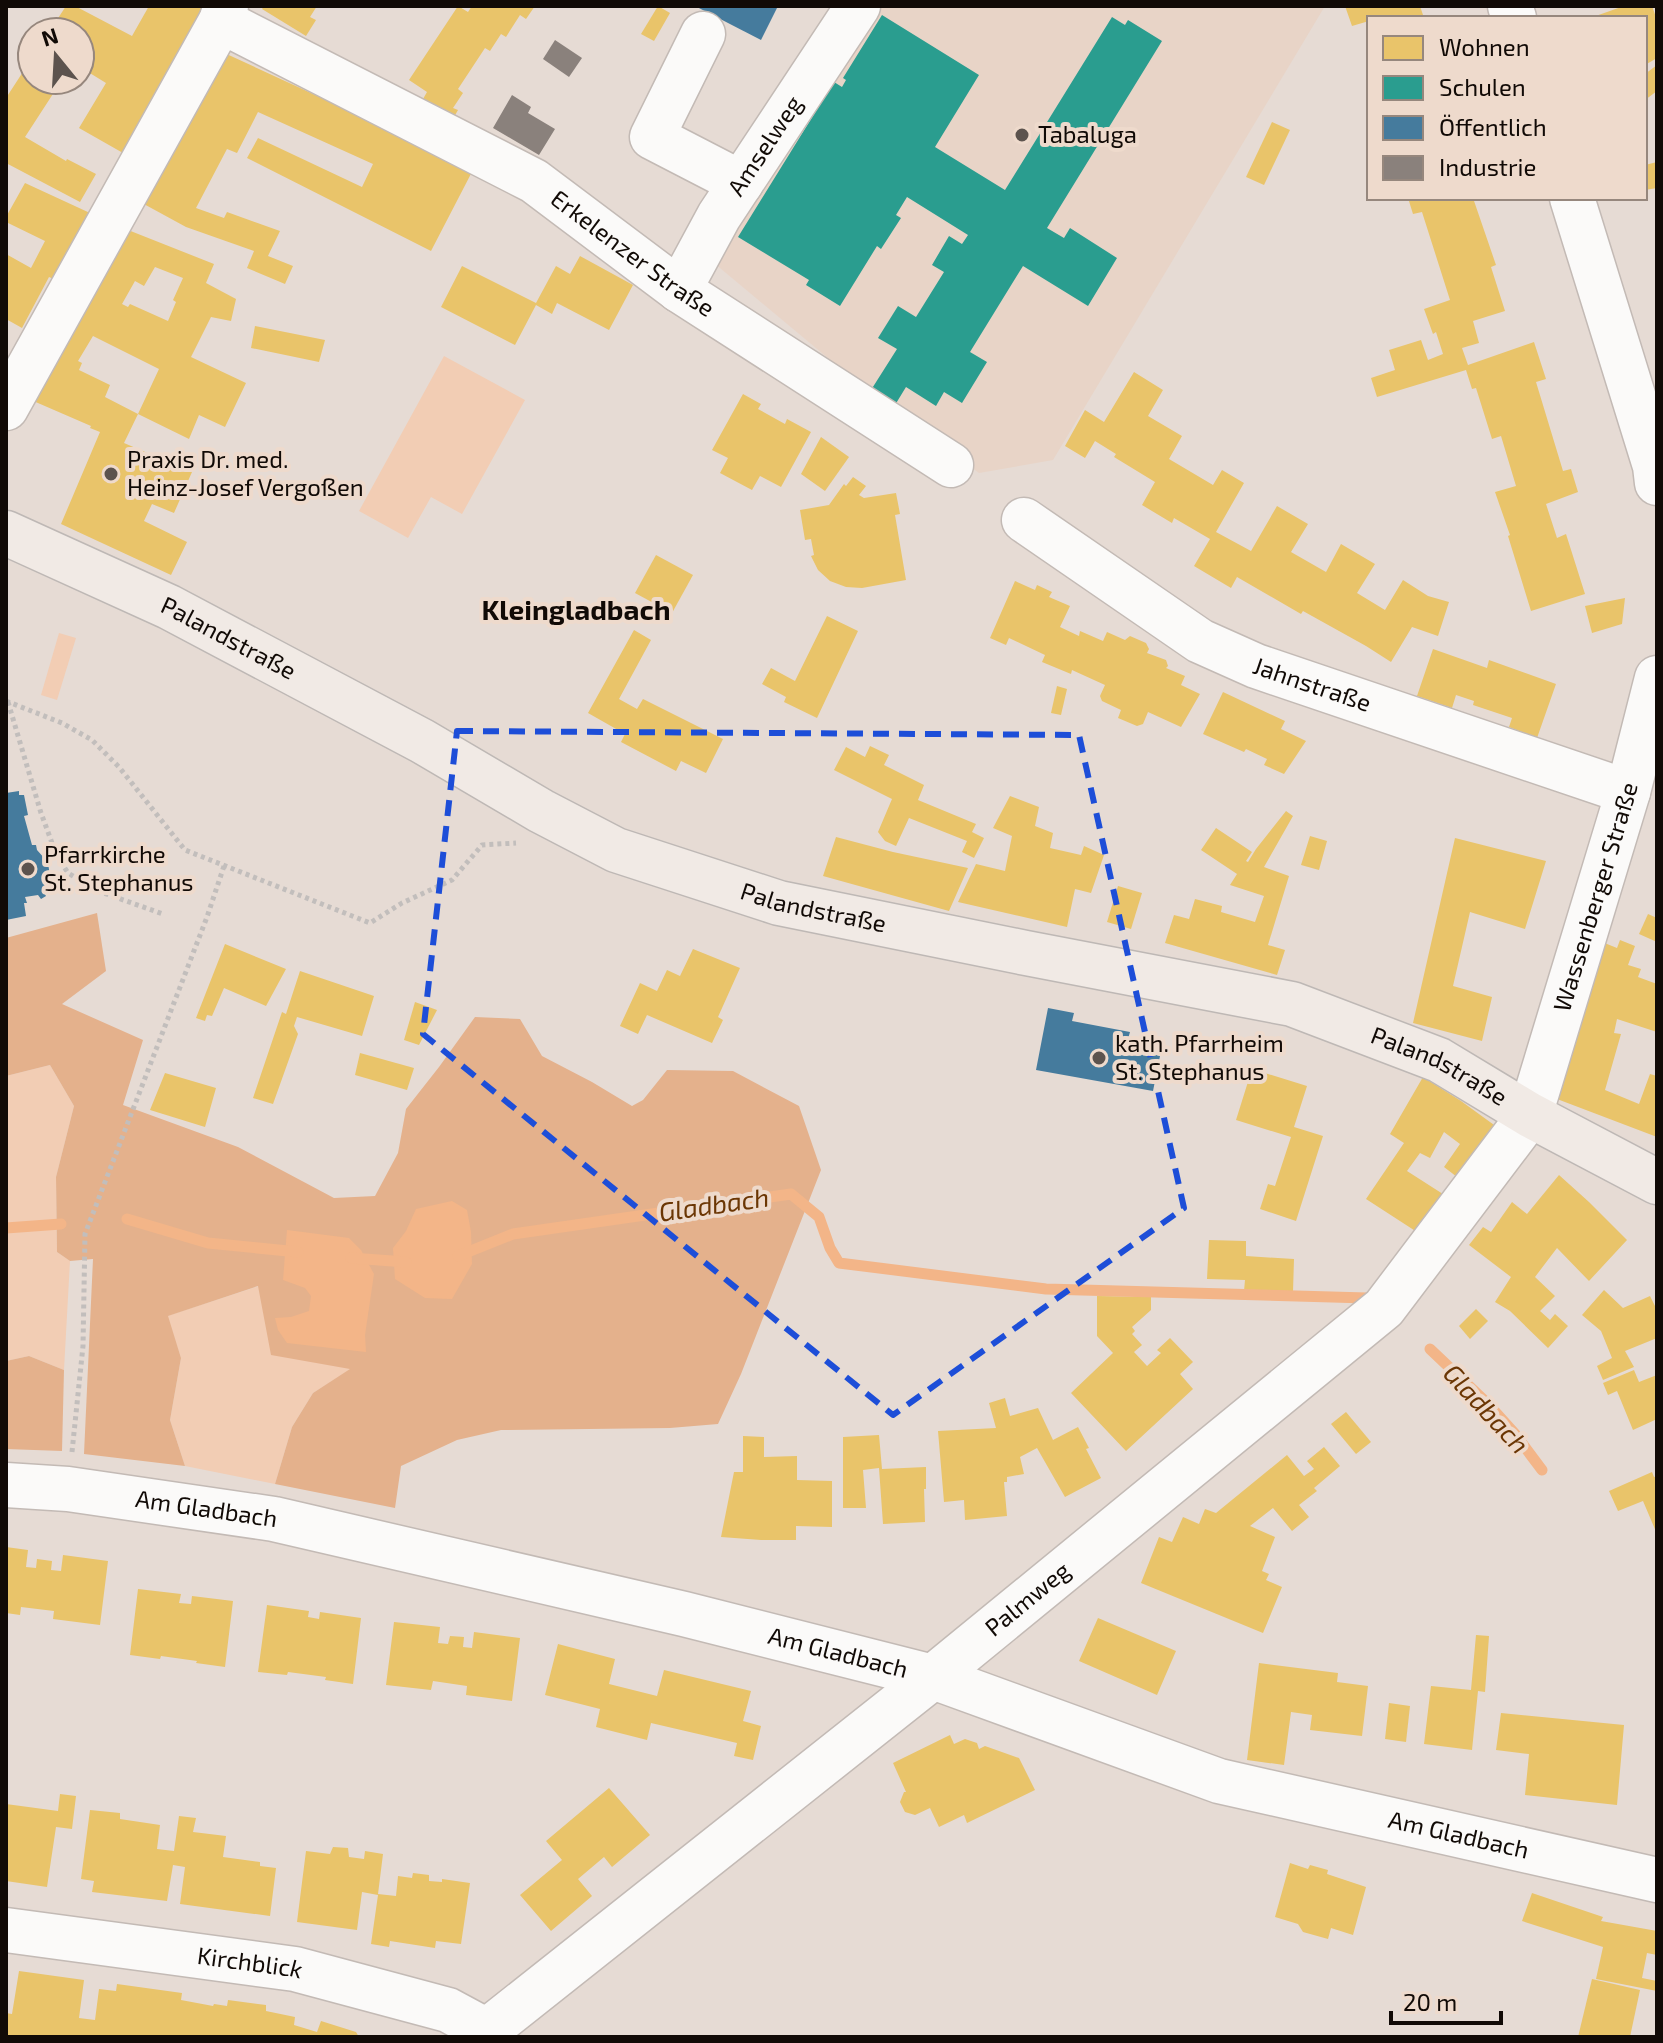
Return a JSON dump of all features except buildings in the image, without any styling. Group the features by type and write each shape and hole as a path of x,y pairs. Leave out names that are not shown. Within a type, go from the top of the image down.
{"main road":[{"name":"Palandstraße","path":"6,533 169,607 422,741 541,811 616,850 779,903 1292,1004 1439,1060 1530,1115 1657,1182"}],"street":[{"name":"Amselweg","path":"679,290 719,216 858,6"},
{"name":"Erkelenzer Straße","path":"6,408 224,14 534,181 679,290 951,465"},
{"path":"703,34 652,137 741,183"},
{"path":"1573,200 1655,466 1657,483"},
{"name":"Jahnstraße","path":"1024,520 1200,641 1256,666 1628,792"},
{"name":"Wassenberger Straße","path":"1530,1115 1628,792 1657,678"},
{"name":"Palmweg","path":"483,2034 933,1677 1384,1308 1530,1115"},
{"name":"Am Gladbach","path":"6,1485 68,1489 274,1519 684,1614 933,1677 1219,1781 1657,1880"},
{"name":"Kirchblick","path":"6,1930 295,1969 448,2010 483,2034"}],"path":[{"path":"7,701 62,723 92,740 119,767 185,850 370,923 402,903 452,880 482,845 529,843"},
{"path":"7,701 56,854 68,873 98,891 163,914"},
{"path":"68,1489 83,1346 85,1234 224,866"}],"highlighted area":[{"path":"457,731 1079,735 1184,1208 893,1415 423,1034"}],"shaded area":[{"name":"Tabaluga","path":"877,6 1325,6 1053,460 979,473 871,394 714,263"},
{"path":"444,356 525,400 462,514 431,497 408,538 359,511"},
{"path":"59,633 76,638 57,700 41,695"},
{"path":"97,913 106,971 62,1004 143,1040 123,1105 238,1147 334,1198 375,1196 398,1153 406,1109 475,1017 520,1019 542,1056 632,1106 643,1100 667,1070 733,1071 799,1106 821,1170 741,1374 718,1424 670,1428 501,1430 457,1440 401,1466 395,1508 275,1484 292,1427 313,1393 350,1369 271,1355 258,1286 168,1316 181,1358 170,1420 185,1466 84,1454 93,1259 70,1261 57,1252 56,1177 74,1106 50,1065 6,1076 6,938"},
{"path":"50,1065 74,1106 56,1177 57,1252 70,1261 64,1370 29,1356 6,1361 6,1076"},
{"path":"452,1201 467,1210 472,1264 452,1299 425,1298 395,1279 393,1248 406,1231 416,1209"},
{"path":"287,1230 349,1238 361,1250 374,1274 365,1335 366,1352 287,1343 278,1330 275,1318 309,1311 311,1296 305,1288 283,1280"},
{"path":"259,1286 351,1369 313,1393 292,1427 275,1484 185,1466 170,1420 181,1358 167,1316"},
{"path":"29,1356 64,1370 62,1451 6,1449 6,1361"}],"waterway":[{"name":"Gladbach","path":"458,1256 513,1234 791,1194 819,1217 839,1263 1046,1289 1367,1298"},
{"name":"Gladbach","path":"127,1219 208,1243 298,1252"},
{"name":"Gladbach","path":"6,1228 61,1224"},
{"name":"Gladbach","path":"351,1258 406,1262"},
{"name":"Gladbach","path":"1430,1349 1488,1404 1542,1470"}],"place":[{"name":"Tabaluga","path":"1022,135"},
{"name":"Praxis Dr. med. Heinz-Josef Vergoßen","path":"111,474"},
{"name":"Pfarrkirche St. Stephanus","path":"28,869"},
{"name":"kath. Pfarrheim St. Stephanus","path":"1099,1058"}],"district":[{"name":"Kleingladbach","path":"576,610"}]}
